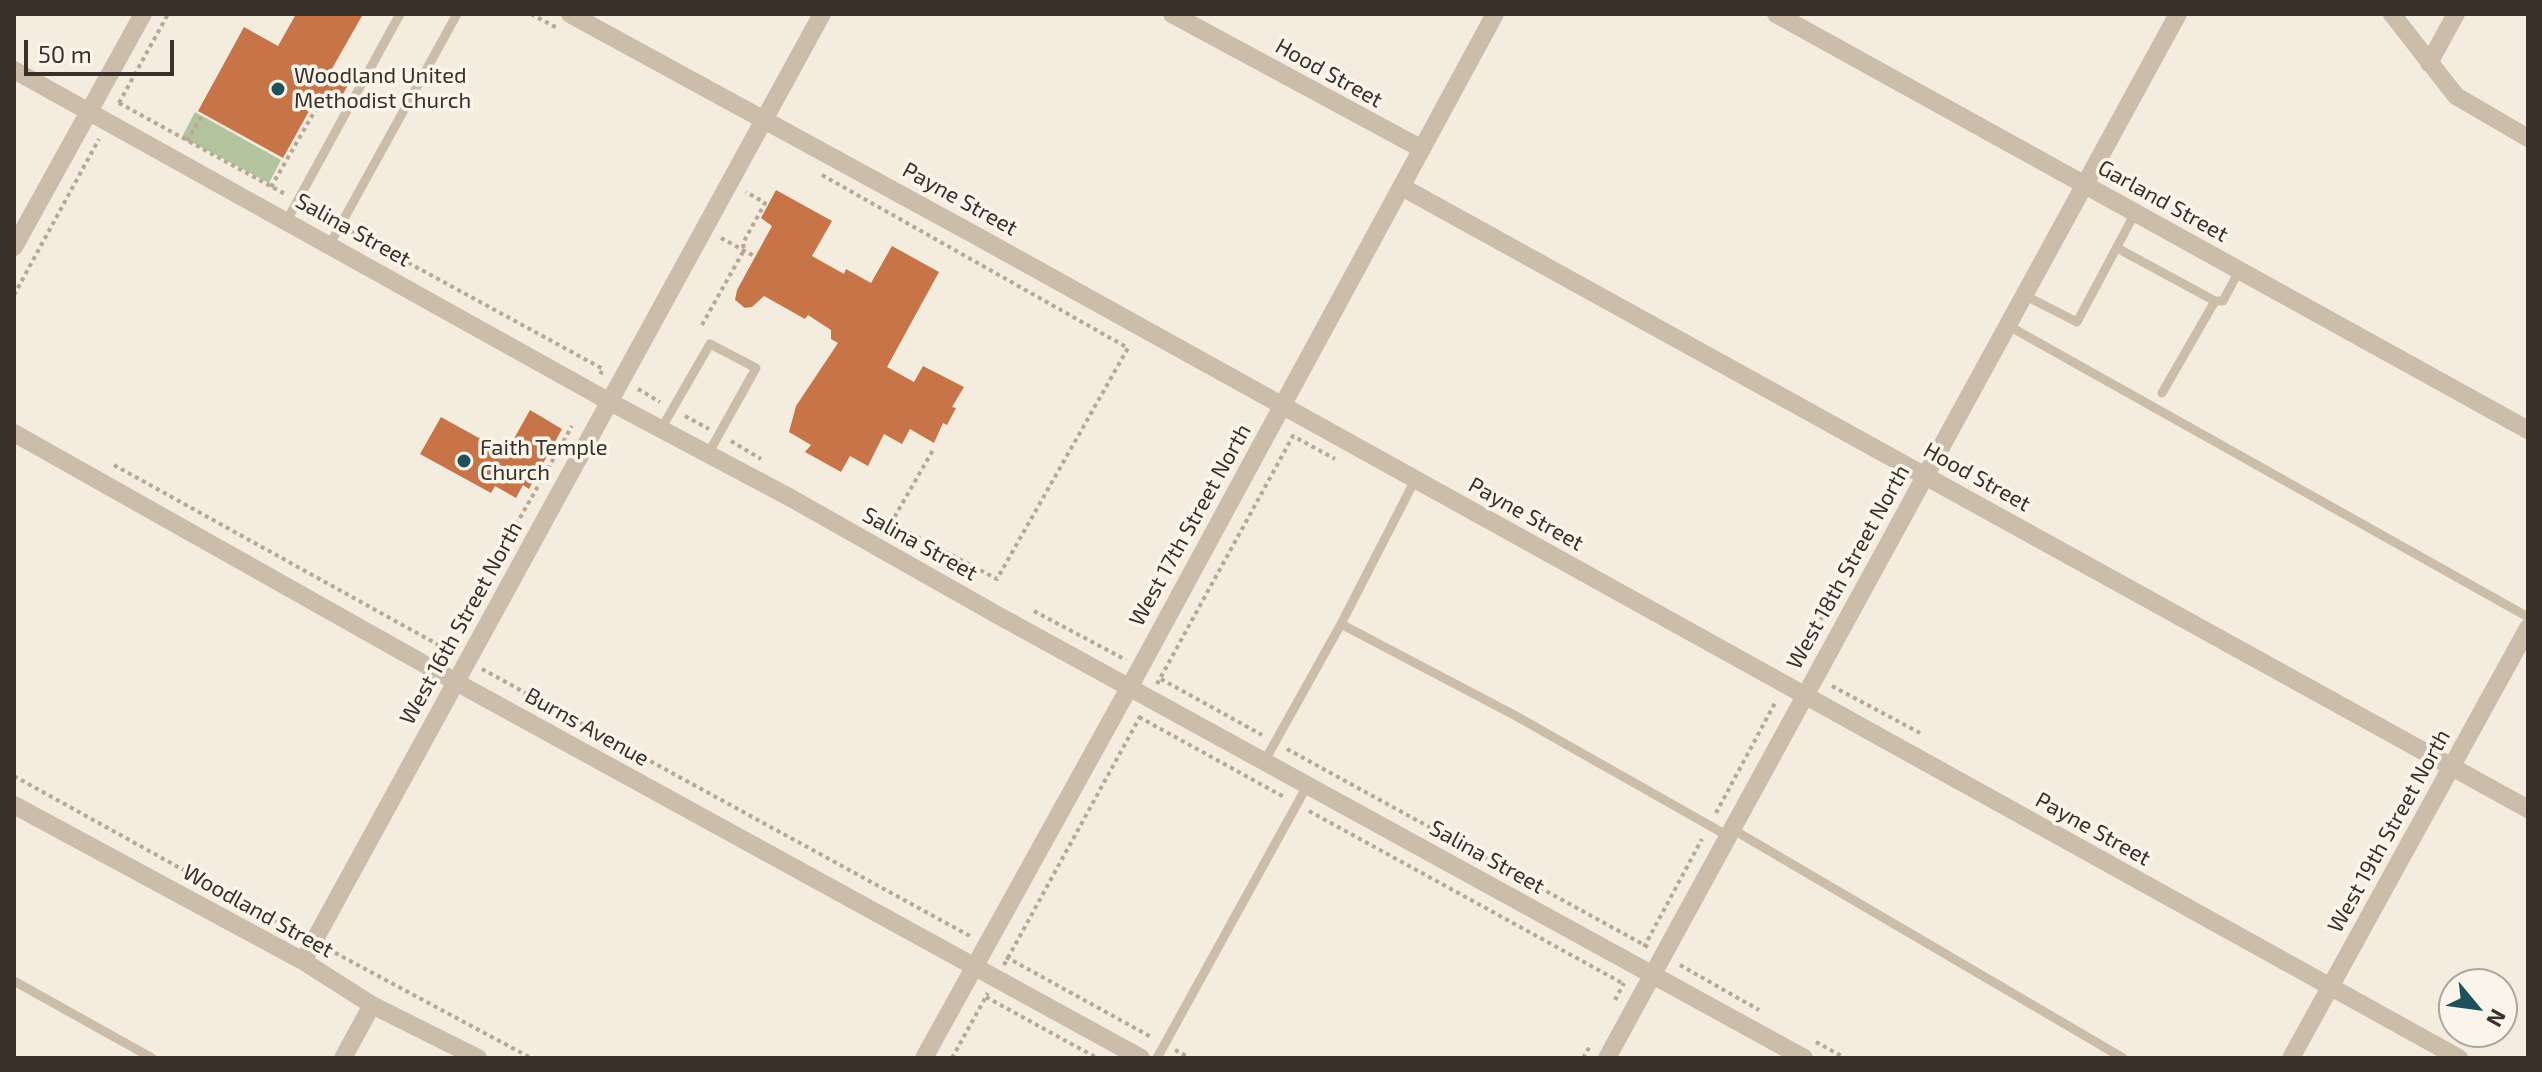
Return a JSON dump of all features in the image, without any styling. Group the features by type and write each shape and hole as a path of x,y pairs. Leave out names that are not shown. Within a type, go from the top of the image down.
{"street":[{"path":"14,247 143,14"},
{"name":"Payne Street","path":"570,14 2459,1058"},
{"name":"West 16th Street North","path":"303,961 822,14"},
{"name":"Hood Street","path":"1172,14 1422,149"},
{"name":"West 17th Street North","path":"924,1058 1495,14"},
{"name":"Garland Street","path":"1776,14 2528,430"},
{"name":"West 18th Street North","path":"1607,1058 2178,14"},
{"path":"2392,14 2456,96 2528,138"},
{"path":"2429,63 2456,14"},
{"name":"Salina Street","path":"14,70 610,402 1804,1058"},
{"name":"Hood Street","path":"1402,187 2528,809"},
{"name":"Burns Avenue","path":"14,433 456,682 1141,1058"},
{"name":"West 19th Street North","path":"2291,1058 2528,628"},
{"name":"Woodland Street","path":"14,805 303,961 372,1005 478,1058"},
{"path":"343,1058 372,1005"}],"lane":[{"path":"287,220 400,14"},
{"path":"330,244 457,14"},
{"path":"2024,295 2077,322 2135,213"},
{"path":"2117,248 2215,301 2223,301 2239,271"},
{"path":"2162,393 2215,301"},
{"path":"2007,325 2528,617"},
{"path":"661,429 710,344 756,368 708,454"},
{"path":"1264,762 1341,624 1415,480"},
{"path":"1341,624 1730,833 2123,1058"},
{"path":"1157,1058 1307,786"},
{"path":"14,981 152,1058"}],"path":[{"path":"14,295 168,14"},
{"path":"271,187 320,102"},
{"path":"119,103 603,369 591,391"},
{"path":"187,141 203,114"},
{"path":"812,170 1128,348 997,579 891,523 933,450"},
{"path":"702,325 744,250 743,243 765,203 740,189"},
{"path":"715,234 754,256"},
{"path":"638,389 772,465"},
{"path":"516,525 575,421"},
{"path":"112,464 1190,1058"},
{"path":"1028,608 1765,1013"},
{"path":"1111,678 1123,658"},
{"path":"1139,717 1624,984"},
{"path":"14,776 531,1058"},
{"path":"968,935 976,921"},
{"path":"986,997 1097,1058"},
{"path":"1805,1036 1845,1058"}],"green space":[{"path":"195,112 281,160 269,183 182,137"}],"building":[{"name":"Woodland United Methodist Church","path":"296,14 363,14 329,74 348,85 338,103 319,93 283,158 198,111 244,27 278,46"},
{"path":"776,190 832,221 812,256 844,274 846,269 871,283 892,246 939,272 887,367 914,382 923,366 964,387 952,407 956,408 947,425 943,423 934,443 910,429 902,444 884,434 868,466 850,456 841,472 805,452 811,445 789,432 796,406 838,343 831,339 831,330 808,315 805,319 764,296 752,307 745,308 735,300 737,290 772,226 761,218"},
{"name":"Faith Temple Church","path":"530,410 562,429 529,489 523,485 516,498 495,486 491,493 420,454 441,417 506,453"}],"place":[{"name":"Woodland United Methodist Church","path":"278,89"},
{"name":"Faith Temple Church","path":"464,461"}]}
